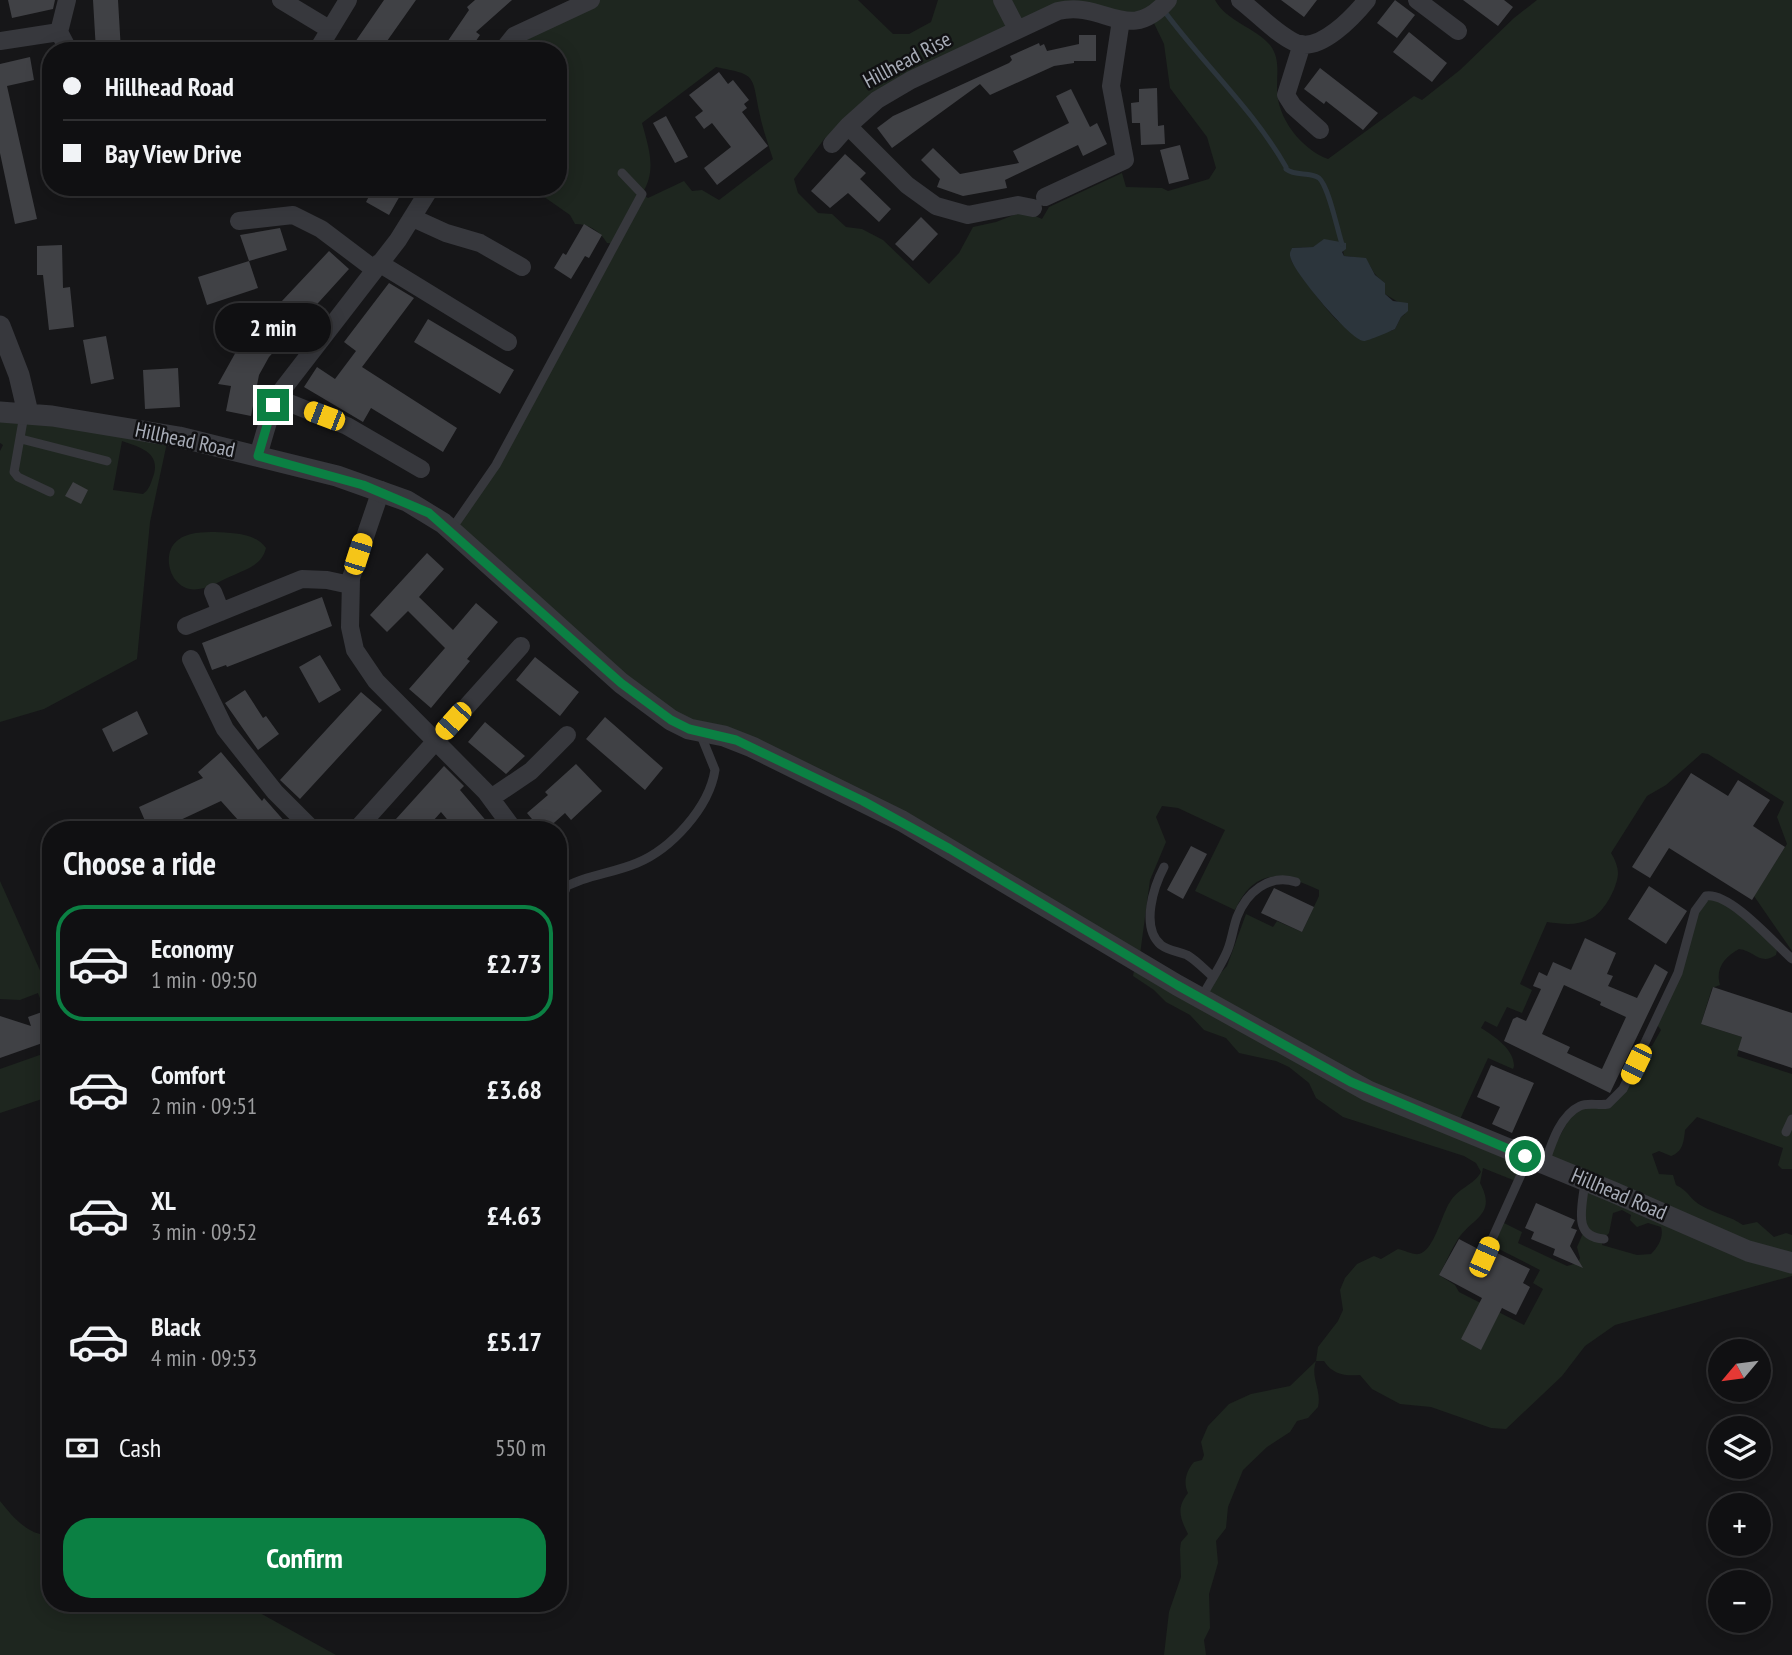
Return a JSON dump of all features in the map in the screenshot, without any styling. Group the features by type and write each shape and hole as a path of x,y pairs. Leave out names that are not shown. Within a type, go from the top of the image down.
{"street":[{"path":"65,42 60,32 67,0"},
{"path":"281,0 329,29"},
{"path":"322,42 348,0"},
{"path":"509,42 515,35 591,0"},
{"path":"1002,0 1017,29"},
{"path":"1240,0 1292,40 1303,44 1319,41 1334,33 1367,0"},
{"path":"1417,0 1458,31"},
{"name":"Hillhead Rise","path":"832,144 871,105 898,87 1017,29 1066,9 1093,11 1121,20 1143,20 1163,5"},
{"path":"848,126 920,196 959,223 1018,205 1039,203 1132,160 1111,86 1121,20"},
{"path":"0,41 60,32"},
{"path":"1303,44 1286,95 1293,106 1320,130"},
{"path":"258,456 277,398 413,218 426,196"},
{"path":"239,221 293,215 321,229 377,266 508,342"},
{"path":"413,218 446,233 480,243 522,267"},
{"path":"0,326 19,375 26,413"},
{"path":"277,398 347,426 421,469"},
{"name":"Hillhead Road","path":"0,412 26,413 131,428 258,456 380,490 429,513 621,683 671,720 752,747 892,816 1201,999 1367,1091 1585,1180 1748,1251 1792,1263"},
{"path":"380,490 350,585 350,627 360,661 385,691 491,797 508,821"},
{"path":"186,626 302,579 327,580 350,585"},
{"path":"213,592 221,612"},
{"path":"364,821 521,646"},
{"path":"191,659 225,729 275,792 304,821"},
{"path":"491,797 531,771 568,735"}],"lane":[{"path":"451,530 496,465 642,194 622,173"},
{"path":"26,413 14,465 15,475 50,492"},
{"path":"21,439 107,461"},
{"path":"567,885 644,860 660,849 689,821 704,800 715,770 699,731"},
{"path":"1164,867 1155,890 1151,919 1153,932 1161,945 1186,955 1212,976"},
{"path":"1201,999 1228,951 1236,918 1250,895 1274,880 1296,882"},
{"path":"1484,1257 1537,1160 1569,1114 1584,1105 1608,1104 1623,1089 1675,979 1695,911 1706,896 1717,895 1731,904 1792,959"},
{"path":"1786,1132 1792,1119"},
{"path":"1585,1180 1583,1228 1589,1237 1604,1239"}],"shaded area":[{"path":"592,0 858,0 893,34 909,34 931,22 938,0 1215,0 1226,14 1270,45 1277,60 1278,98 1286,120 1308,148 1328,159 1414,96 1422,100 1460,70 1514,18 1537,0 1792,0 1792,951 1754,896 1787,844 1777,817 1784,802 1708,754 1702,753 1666,785 1647,796 1611,853 1617,868 1617,880 1609,900 1600,911 1580,923 1547,922 1520,984 1532,990 1522,1013 1507,1007 1497,1027 1485,1021 1481,1028 1497,1039 1511,1054 1513,1069 1488,1058 1457,1126 1204,1000 1215,979 1227,966 1246,914 1273,927 1277,921 1302,932 1319,896 1319,890 1282,877 1261,880 1252,886 1235,910 1195,891 1225,830 1178,808 1162,806 1156,817 1166,842 1150,880 1139,962 951,848 689,728 452,531 469,507 615,244 607,243 589,227 575,224 570,215 543,196 567,196 567,42 518,42","holes":["1084,9 1151,17 1164,44 1170,88 1207,137 1216,168 1209,179 1168,191 1162,188 1126,187 1122,173 1049,207 1042,219 1024,211 996,222 973,227 959,253 929,284 883,240 862,229 846,227 832,214 818,213 798,193 794,179 825,138 1017,28","716,67 745,74 753,82 773,159 719,200 702,190 692,191 684,181 648,198 642,194 647,185 650,168 642,123","1324,240 1342,244 1344,256 1367,262 1385,283 1385,294 1398,302 1405,314 1395,329 1382,333 1366,332 1344,325 1314,292 1291,260 1292,248 1313,247"]},
{"path":"1324,239 1346,243 1346,249 1342,252 1344,256 1366,258 1375,275 1385,283 1385,294 1393,301 1408,303 1408,311 1401,317 1395,329 1366,341 1357,338 1312,291 1294,266 1290,253 1292,248 1313,247"},
{"path":"0,413 168,438 150,522 137,659 44,709 0,722 0,451 3,445 0,443","holes":["122,441 141,448 154,460 154,474 149,488 143,494 113,490"]},
{"path":"215,532 256,539 266,548 264,554 254,565 208,587 189,589 181,585 171,572 169,554 172,546 186,535"},
{"path":"0,881 42,975 42,1004 38,993 20,1000 0,999"},
{"path":"1717,896 1778,946 1776,955 1766,959 1739,949 1726,959 1720,968 1720,985 1712,988 1701,1024 1742,1037 1737,1056 1792,1074 1792,1169 1782,1169 1778,1165 1783,1148 1697,1117 1685,1130 1678,1152 1671,1156 1659,1151 1652,1154 1659,1174 1673,1175 1676,1185 1698,1204 1743,1225 1757,1222 1774,1237 1786,1233 1792,1235 1792,1276 1615,1325 1585,1346 1562,1376 1506,1429 1491,1428 1431,1407 1400,1404 1372,1389 1360,1375 1340,1374 1324,1361 1316,1361 1318,1347 1343,1310 1340,1290 1345,1278 1357,1264 1374,1256 1381,1259 1398,1249 1417,1254 1424,1251 1433,1239 1453,1197 1481,1172 1476,1163 1464,1156 1343,1117 1316,1098 1309,1083 1289,1067 1276,1061 1239,1053 1226,1038 1204,1030 1190,1015 1166,1002 1133,976 1134,971 1202,1000 1528,1158 1518,1182 1483,1168 1480,1183 1485,1194 1484,1209 1458,1239 1439,1275 1455,1285 1459,1292 1524,1325 1543,1289 1533,1283 1540,1270 1489,1244 1500,1221 1522,1232 1518,1243 1567,1266 1578,1263 1580,1258 1577,1247 1584,1231 1585,1180 1545,1163 1574,1110 1613,1102 1644,1046 1652,1046 1661,1030 1655,1022 1678,973 1698,905","holes":["1622,1210 1631,1215 1630,1220 1637,1227 1648,1223 1661,1227 1660,1242 1651,1254 1637,1255 1602,1245 1603,1239 1609,1233 1613,1213"]},
{"path":"42,1054 42,1099 0,1113 0,1069"},
{"path":"1316,1361 1314,1373 1319,1395 1318,1407 1308,1418 1297,1421 1290,1432 1267,1447 1243,1470 1228,1507 1226,1528 1216,1541 1218,1563 1209,1594 1210,1628 1204,1640 1206,1655 1164,1655 1169,1612 1181,1577 1181,1542 1188,1534 1181,1513 1182,1503 1188,1493 1186,1477 1194,1462 1202,1460 1204,1455 1201,1442 1208,1426 1229,1404 1251,1394 1290,1386"},
{"path":"0,1501 28,1529 42,1535 42,1612 258,1612 336,1655 0,1655"}],"building":[{"path":"8,0 55,0 53,9 12,18"},
{"path":"93,0 118,0 120,42 95,42"},
{"path":"384,0 416,0 386,42 355,42"},
{"path":"475,0 512,0 476,32 480,35 475,42 447,42 469,10 467,7"},
{"path":"1281,0 1317,0 1304,17"},
{"path":"1395,0 1415,15 1397,38 1377,23"},
{"path":"1463,0 1504,0 1513,7 1498,26"},
{"path":"1409,32 1447,63 1432,82 1393,52"},
{"path":"1079,35 1096,35 1096,61 1074,61 1054,66 990,95 980,84 892,148 877,128 893,116 1009,63 1012,60 1010,56 1039,43 1040,46 1044,44 1047,51 1079,44"},
{"path":"30,57 34,80 7,86 37,219 15,224 0,153 0,64"},
{"path":"1320,68 1378,113 1363,130 1326,101 1324,104 1304,89"},
{"path":"719,72 728,84 733,80 749,100 744,104 747,108 742,112 768,146 717,185 704,168 731,147 712,123 704,129 695,117 703,111 689,95"},
{"path":"1157,88 1158,126 1164,125 1165,144 1141,145 1140,123 1132,123 1131,103 1139,102 1139,89"},
{"path":"1071,89 1090,127 1097,123 1107,144 1083,156 1078,145 1005,180 1007,188 963,196 937,187 940,179 921,160 933,148 960,174 1019,163 1013,151 1069,123 1056,96"},
{"path":"666,116 688,157 675,163 653,123"},
{"path":"1180,145 1189,179 1169,184 1160,150"},
{"path":"845,154 866,173 860,179 891,209 879,222 848,193 830,208 811,191"},
{"path":"369,196 400,196 389,215 366,202"},
{"path":"921,217 938,234 913,261 895,244"},
{"path":"584,224 602,235 589,258 585,256 571,279 554,268 563,253 566,255"},
{"path":"280,228 287,250 249,261 240,235"},
{"path":"62,245 63,288 70,287 74,327 49,330 43,275 37,275 37,246"},
{"path":"329,251 349,269 269,357 259,375 251,416 226,411 231,386 218,384 247,332 251,334"},
{"path":"249,261 258,288 207,305 198,277"},
{"path":"389,283 414,298 362,367 457,428 443,452 371,408 363,422 304,387 317,367 335,379 356,351 344,342"},
{"path":"428,319 514,370 500,394 414,342"},
{"path":"106,336 114,379 91,384 83,340"},
{"path":"178,368 180,407 145,409 143,370"},
{"path":"73,482 88,490 81,504 65,496"},
{"path":"427,553 444,569 419,597 453,630 476,603 498,622 431,708 409,689 445,648 408,611 387,632 370,615"},
{"path":"322,597 332,626 227,667 226,665 212,670 202,643"},
{"path":"320,655 341,690 319,703 299,667"},
{"path":"535,657 579,692 560,716 516,680"},
{"path":"245,690 263,718 266,716 279,734 258,750 225,703"},
{"path":"361,692 382,710 300,799 280,780"},
{"path":"137,711 148,734 113,752 102,729"},
{"path":"605,717 663,768 645,790 586,739"},
{"path":"485,722 525,756 506,774 468,742"},
{"path":"221,752 262,801 264,798 284,821 239,821 221,801 178,821 145,821 139,807 203,778 198,772"},
{"path":"576,764 602,791 571,820 565,813 556,821 534,821 527,813 548,795 545,792"},
{"path":"444,766 464,786 460,790 486,821 448,821 441,812 433,821 394,821"},
{"path":"1691,773 1728,796 1738,780 1770,800 1753,826 1785,847 1752,900 1669,848 1650,878 1632,867"},
{"path":"1191,846 1207,854 1183,899 1167,890"},
{"path":"1649,886 1687,911 1666,944 1628,919"},
{"path":"1274,888 1314,907 1302,932 1261,913"},
{"path":"1585,938 1616,953 1607,974 1613,976 1608,986 1637,998 1655,964 1668,972 1610,1093 1504,1041 1513,1019 1517,1017 1526,1021 1541,989 1533,986 1539,972 1547,976 1553,962 1571,970","holes":["1564,985 1601,1002 1600,1005 1626,1017 1602,1069 1567,1053 1570,1047 1542,1034"]},
{"path":"1713,987 1792,1013 1792,1068 1738,1050 1742,1037 1701,1024"},
{"path":"42,1012 42,1043 0,1058 0,1016 31,1026 28,1017"},
{"path":"1491,1065 1534,1083 1512,1133 1492,1124 1500,1107 1477,1097"},
{"path":"1536,1203 1575,1220 1571,1228 1577,1230 1570,1246 1583,1268 1553,1255 1555,1249 1531,1239 1534,1232 1525,1228"},
{"path":"1459,1239 1480,1250 1477,1258 1482,1264 1489,1262 1497,1253 1530,1269 1523,1283 1530,1287 1516,1315 1502,1308 1481,1350 1461,1339 1482,1298 1439,1275"}],"waterway":[{"path":"1162,8 1243,105 1286,167"},
{"path":"1286,169 1315,176 1323,183 1342,244"}],"route":[{"path":"273,405 258,456 363,485 407,501 429,513 621,683 671,720 689,729 736,740 863,801 927,835 1177,985 1367,1091 1525,1156"}]}
